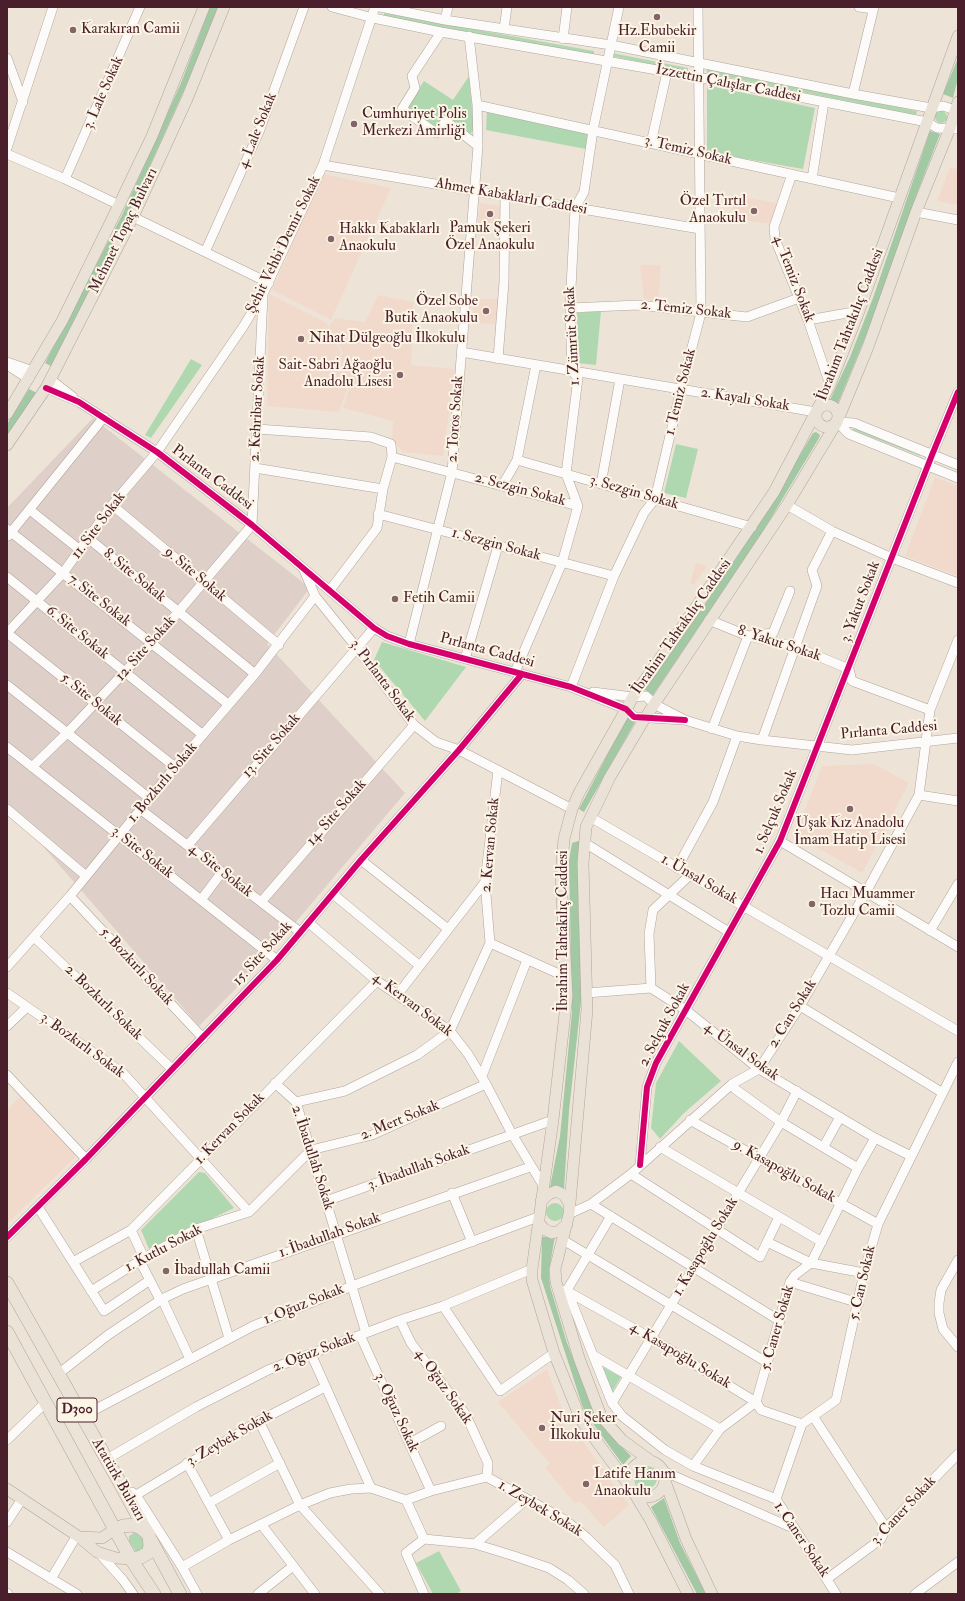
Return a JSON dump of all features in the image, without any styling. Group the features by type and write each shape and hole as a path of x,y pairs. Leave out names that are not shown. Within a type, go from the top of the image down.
{"highway":[{"name":"Atatürk Bulvarı","path":"7,1283 57,1375 120,1482 180,1594"},
{"name":"Atatürk Bulvarı","path":"7,1332 10,1349 46,1402 131,1559 154,1594"},
{"path":"115,1529 133,1525 141,1528 149,1535 150,1546 148,1553 141,1557 131,1559"}],"main road":[{"name":"Mehmet Topaç Bulvarı","path":"7,414 62,321 119,205 152,136 204,7"},
{"name":"Mehmet Topaç Bulvarı","path":"7,445 48,383 133,217 187,100 224,7"},
{"name":"İbrahim Tahtakılıç Caddesi","path":"688,1594 631,1488 581,1420 554,1353 532,1280 538,1219 553,1120 567,996 561,875 564,839 572,810 579,793 633,697 752,527 774,492 830,385 859,311 958,36"},
{"name":"İbrahim Tahtakılıç Caddesi","path":"651,1461 622,1440 602,1416 579,1358 563,1291 555,1269 568,1214 587,993 584,863 586,827 610,777 645,718 787,505 837,422 868,347 916,212 954,129 957,108"},
{"path":"43,369 48,373 48,383 34,386 31,375 43,369"},
{"path":"822,406 833,406 838,413 837,422 828,427 820,426 816,419 816,412 822,406"},
{"path":"572,810 590,817"},
{"path":"538,1219 544,1229 552,1233 560,1231 568,1214 564,1196 556,1191 549,1194 541,1201"},
{"path":"664,1476 661,1490 653,1496 638,1495 631,1488 629,1483 630,1471 640,1462 651,1461 656,1463 664,1476 686,1539 712,1594"},
{"path":"7,1489 78,1536 97,1552 116,1558 131,1559"},
{"path":"78,1536 102,1538 115,1529"}],"street":[{"path":"7,148 53,7"},
{"name":"3. Lale Sokak","path":"65,179 115,68 140,7"},
{"name":"4. Lale Sokak","path":"205,252 259,132 304,7"},
{"name":"İzzettin Çalışlar Caddesi","path":"332,7 373,18 441,32 667,72 927,122 937,128 954,129"},
{"name":"Şehit Vehbi Demir Sokak","path":"157,452 242,327 269,283 323,164 373,18 375,7"},
{"name":"İzzettin Çalışlar Caddesi","path":"380,7 445,20 612,45 931,108 944,106 957,108"},
{"path":"445,20 448,7"},
{"path":"504,29 507,7"},
{"path":"563,38 567,7"},
{"name":"1. Zümrüt Sokak","path":"578,506 566,474 578,378 572,371 570,308 574,208 584,192 593,130 619,7"},
{"name":"1. Temiz Sokak","path":"576,689 614,576 644,513 655,499 701,313 697,78 698,7"},
{"path":"854,94 874,8 859,7"},
{"path":"441,32 412,76 415,88 402,109 436,133 446,122 478,146"},
{"name":"2. Toros Sokak","path":"409,644 439,530 452,472 473,190 478,146 477,104 469,36"},
{"path":"7,58 23,102"},
{"path":"651,143 667,72"},
{"path":"812,179 824,102"},
{"name":"3. Temiz Sokak","path":"477,104 899,198"},
{"path":"7,154 65,179 119,205"},
{"name":"Ahmet Kabaklarlı Caddesi","path":"323,164 700,229"},
{"name":"4. Temiz Sokak","path":"792,174 774,226 775,240 808,320 830,385"},
{"path":"498,359 504,282 505,196"},
{"path":"916,212 958,220"},
{"path":"133,217 269,283"},
{"name":"2. Kehribar Sokak","path":"252,525 263,294"},
{"name":"2. Temiz Sokak","path":"570,308 638,305 747,317 799,298"},
{"path":"808,320 859,311"},
{"path":"242,327 254,328 261,337"},
{"name":"2. Kayalı Sokak","path":"461,352 816,412"},
{"path":"7,364 31,375"},
{"path":"502,486 517,460 536,365"},
{"path":"601,484 620,379"},
{"name":"Pırlanta Caddesi","path":"48,383 104,417 157,452 252,525 374,628 388,636 409,644 576,689 626,709 634,717 685,720"},
{"name":"3. Yakut Sokak","path":"817,747 849,669 927,466 958,392"},
{"path":"8,532 30,510 104,417"},
{"path":"837,422 854,422 958,465"},
{"path":"837,422 849,434 958,478"},
{"path":"257,429 371,437 391,444 392,457 383,488 376,528 330,590"},
{"name":"11. Site Sokak","path":"7,633 63,573 112,505 157,452"},
{"name":"2. Sezgin Sokak","path":"392,457 578,506"},
{"name":"3. Sezgin Sokak","path":"517,460 752,527"},
{"path":"255,468 383,488"},
{"name":"9. Site Sokak","path":"112,505 279,645"},
{"path":"787,505 832,531 892,558 958,583"},
{"path":"519,673 562,563 578,506"},
{"name":"8. Site Sokak","path":"30,510 80,550"},
{"name":"1. Sezgin Sokak","path":"378,514 614,576"},
{"name":"12. Site Sokak","path":"32,767 67,733 152,643 180,612 252,525"},
{"path":"762,740 817,586 812,570 832,531"},
{"name":"7. Site Sokak","path":"8,532 63,573 228,704"},
{"name":"8. Site Sokak","path":"88,538 255,674"},
{"path":"465,659 498,546"},
{"name":"3. Pırlanta Sokak","path":"304,568 315,596 357,648 414,725 436,742 459,750 572,810"},
{"name":"6. Site Sokak","path":"7,577 203,735"},
{"path":"712,729 748,636 773,633 790,591"},
{"name":"1. Bozkırlı Sokak","path":"7,967 70,896 149,798 255,674 279,645 315,596"},
{"name":"8. Yakut Sokak","path":"709,620 748,636 796,647 849,669 852,680 930,710"},
{"name":"13. Site Sokak","path":"188,845 374,628"},
{"name":"5. Site Sokak","path":"7,633 175,767"},
{"name":"2. Can Sokak","path":"568,1214 591,1204 630,1174 732,1084 759,1069 800,1006 866,892 919,795 930,710 958,640"},
{"name":"15. Site Sokak","path":"7,1237 86,1159 277,960 361,860 459,750 519,673"},
{"path":"7,684 149,798"},
{"name":"Pırlanta Caddesi","path":"576,689 633,697 646,696 654,704 685,720 737,736 762,740 852,750 925,743 958,738"},
{"name":"14. Site Sokak","path":"260,902 414,725"},
{"path":"677,868 713,802 737,736"},
{"name":"3. Site Sokak","path":"7,747 277,960"},
{"name":"1. Selçuk Sokak","path":"743,906 780,841 817,747"},
{"name":"2. Kervan Sokak","path":"450,1031 490,943 485,882 498,770"},
{"path":"919,795 958,801"},
{"path":"7,809 86,876"},
{"name":"4. Site Sokak","path":"140,809 300,932"},
{"name":"1. Ünsal Sokak","path":"590,817 958,1031"},
{"path":"780,841 958,947"},
{"path":"585,843 729,932"},
{"path":"361,860 448,929"},
{"path":"201,900 222,872"},
{"path":"587,993 651,988 648,934 653,910 690,875"},
{"path":"398,994 485,882"},
{"path":"930,931 958,884"},
{"path":"333,894 420,966"},
{"name":"5. Bozkırlı Sokak","path":"70,896 203,1038"},
{"name":"2. Selçuk Sokak","path":"640,1165 647,1087 656,1063 743,906"},
{"name":"4. Kervan Sokak","path":"309,923 377,980 450,1031 468,1054 484,1080 512,1134 544,1187"},
{"name":"2. Bozkırlı Sokak","path":"34,936 172,1069"},
{"path":"490,943 566,977"},
{"path":"484,1080 527,960"},
{"name":"1. Kervan Sokak","path":"73,1262 132,1230 275,1082 377,980"},
{"name":"4. Ünsal Sokak","path":"651,988 686,1011 759,1069 876,1138 911,1156"},
{"name":"3. Bozkırlı Sokak","path":"7,993 123,1073 202,1158 249,1212"},
{"path":"800,1006 943,1093"},
{"path":"7,1026 27,1007"},
{"path":"296,1102 345,1090 417,1055 450,1031"},
{"name":"5. Can Sokak","path":"802,1424 836,1400 859,1303 864,1272 878,1224 958,1062"},
{"path":"7,1075 86,1159"},
{"name":"2. Mert Sokak","path":"310,1150 372,1135 484,1080"},
{"name":"2. İbadullah Sokak","path":"275,1082 296,1102 352,1286 363,1334"},
{"path":"732,1084 735,1089 781,1122 824,1146 858,1168"},
{"name":"1. Kasapoğlu Sokak","path":"612,1402 781,1122 797,1091"},
{"path":"824,1146 840,1117"},
{"name":"3. İbadullah Sokak","path":"326,1202 553,1120"},
{"name":"9. Kasapoğlu Sokak","path":"690,1120 878,1224"},
{"name":"5. Caner Sokak","path":"756,1402 790,1282 795,1275 811,1263 858,1168 876,1138"},
{"path":"660,1147 822,1242"},
{"name":"1. Kutlu Sokak","path":"91,1291 144,1258 196,1229 249,1212 310,1150"},
{"name":"1. İbadullah Sokak","path":"57,1375 108,1335 162,1299 183,1288 530,1166"},
{"path":"630,1174 760,1257 779,1217"},
{"path":"452,1193 472,1242"},
{"path":"591,1204 780,1321"},
{"path":"38,1207 104,1312 150,1280"},
{"path":"563,1291 611,1216"},
{"name":"1. Oğuz Sokak","path":"81,1417 253,1326 352,1286 538,1219"},
{"path":"196,1229 229,1338"},
{"path":"132,1230 144,1258 141,1264 158,1296 162,1299 190,1359"},
{"path":"563,1240 768,1363"},
{"path":"767,1242 811,1263 864,1272"},
{"path":"958,1260 941,1290 939,1313 943,1329 958,1347"},
{"name":"2. Oğuz Sokak","path":"107,1459 196,1406 268,1370 400,1320 443,1306 532,1269"},
{"path":"790,1282 859,1303"},
{"name":"4. Kasapoğlu Sokak","path":"563,1291 651,1338 756,1402 761,1410 802,1424"},
{"name":"1. Caner Sokak","path":"563,1291 593,1355 612,1402 622,1416 665,1450 693,1466 776,1499 836,1594"},
{"path":"443,1306 500,1391 554,1353"},
{"name":"4. Oğuz Sokak","path":"400,1320 412,1343 466,1415 488,1463 487,1477"},
{"name":"3. Oğuz Sokak","path":"363,1334 432,1491"},
{"path":"311,1354 372,1488"},
{"path":"593,1355 720,1429"},
{"name":"3. Zeybek Sokak","path":"136,1495 259,1421 325,1387"},
{"path":"7,1440 46,1402"},
{"path":"693,1466 720,1429 756,1402"},
{"path":"813,1416 886,1528"},
{"path":"259,1421 300,1504 380,1594"},
{"path":"776,1499 802,1424"},
{"path":"410,1443 441,1426"},
{"name":"3. Caner Sokak","path":"827,1579 881,1539 886,1528 958,1454"},
{"path":"187,1463 229,1540"},
{"path":"209,1503 280,1463"},
{"path":"664,1476 795,1529"},
{"name":"1. Zeybek Sokak","path":"406,1500 432,1491 487,1477 565,1520 586,1537 615,1565 629,1594"},
{"path":"120,1482 136,1495 182,1567 197,1594"},
{"path":"182,1567 229,1540 300,1504 330,1493 351,1489 372,1488 406,1500 424,1539"},
{"path":"7,1522 22,1499"},
{"path":"475,1544 527,1499"},
{"path":"261,1524 315,1594"},
{"path":"51,1578 78,1536"},
{"path":"424,1594 406,1553 424,1539 475,1544 549,1568 568,1580 584,1594"},
{"path":"7,1552 77,1594"},
{"path":"97,1552 123,1580 133,1594"},
{"path":"116,1558 123,1580"},
{"path":"915,1594 958,1562"},
{"path":"258,1594 293,1566"}],"shaded area":[{"path":"950,168 958,169 958,205 937,201"},
{"name":"Hakkı Kabaklarlı Anaokulu","path":"323,174 391,188 331,320 272,290"},
{"name":"Özel Tırtıl Anaokulu","path":"731,195 777,203 772,224 734,219"},
{"name":"Pamuk Şekeri Özel Anaokulu","path":"480,203 502,206 499,224 478,223"},
{"path":"640,265 661,265 658,302 644,299"},
{"name":"Nihat Dülgeoğlu İlkokulu","path":"269,294 327,323 341,354 336,368 350,381 339,412 267,406"},
{"name":"Sait-Sabri Ağaoğlu Anadolu Lisesi","path":"378,295 413,302 411,365 455,369 443,456 403,452 392,440 393,421 343,408 352,380 338,367 343,353 329,326 335,318 365,322"},
{"name":"Özel Sobe Butik Anaokulu","path":"473,299 499,299 497,324 473,323"},
{"path":"93,418 310,588 267,644 405,793 263,961 199,1026 7,805 7,508"},
{"path":"935,477 958,486 958,576 905,556"},
{"path":"696,563 707,566 694,585 690,583"},
{"name":"Uşak Kız Anadolu İmam Hatip Lisesi","path":"874,764 909,783 862,873 795,835 822,766"},
{"path":"21,1096 78,1154 7,1224 7,1110"},
{"path":"547,1369 562,1409 554,1412 576,1443 581,1439 629,1505 604,1527 580,1501 575,1503 545,1468 550,1464 498,1402"}],"green space":[{"path":"210,7 219,7 186,86 126,218 51,366 45,363 122,215 181,83"},
{"path":"384,13 594,51 594,55 384,17"},
{"path":"612,53 688,68 688,72 611,56"},
{"path":"958,58 958,78 953,98 943,94"},
{"path":"707,69 917,111 916,115 707,73"},
{"path":"469,76 474,129 469,136 445,116 434,128 407,107 424,81 453,100"},
{"path":"707,85 815,108 803,169 707,152"},
{"path":"487,110 590,130 586,149 486,130"},
{"path":"943,111 946,112 946,122 939,123 936,122 935,115 936,112"},
{"path":"930,131 940,134 916,196 880,302 838,403 833,404 830,400 850,357 873,298"},
{"path":"601,311 596,365 578,363 577,313"},
{"path":"191,359 202,365 151,438 145,435"},
{"path":"29,389 37,393 7,437 7,424"},
{"path":"854,428 920,455 920,456 853,430"},
{"path":"816,432 820,435 819,438 762,533 653,695 648,693 645,689 706,603 761,521 813,433"},
{"path":"676,444 698,449 686,498 664,493"},
{"path":"382,642 466,667 425,721 374,660"},
{"path":"627,717 635,722 584,812 579,809"},
{"path":"578,841 581,843 578,865 578,905 582,992 569,1111 564,1189 550,1187 560,1136 572,1012 569,861 572,843"},
{"path":"679,1041 721,1081 684,1113 660,1139 651,1128 656,1083"},
{"path":"199,1172 205,1173 234,1208 149,1249 141,1230"},
{"path":"551,1203 559,1203 564,1208 562,1219 559,1221 551,1221 546,1216 546,1208"},
{"path":"555,1236 549,1271 550,1286 566,1340 593,1411 607,1432 631,1456 623,1465 586,1414 582,1405 541,1278 542,1237"},
{"path":"601,1366 621,1377 612,1392"},
{"path":"646,1467 654,1470 657,1478 654,1486 646,1489 638,1486 635,1478 638,1470"},
{"path":"664,1498 680,1543 706,1594 697,1594 651,1507"},
{"path":"135,1532 141,1534 146,1544 143,1551 136,1552 129,1541 129,1536"},
{"path":"439,1551 461,1591 456,1594 433,1594 416,1563"}],"cycle path":[{"path":"46,388 79,402 157,452 252,525 374,628 387,636 409,644 571,687 626,709 634,717 685,720"},
{"path":"640,1165 647,1087 656,1063 780,841 958,392"},
{"path":"7,1237 86,1159 277,960 361,860 459,750 522,674"}],"place":[{"name":"Hz.Ebubekir Camii","path":"657,17"},
{"name":"Karakıran Camii","path":"73,30"},
{"name":"Cumhuriyet Polis Merkezi Amirliği","path":"354,124"},
{"name":"Özel Tırtıl Anaokulu","path":"754,211"},
{"name":"Pamuk Şekeri Özel Anaokulu","path":"490,214"},
{"name":"Hakkı Kabaklarlı Anaokulu","path":"331,239"},
{"name":"Özel Sobe Butik Anaokulu","path":"486,311"},
{"name":"Nihat Dülgeoğlu İlkokulu","path":"301,339"},
{"name":"Sait-Sabri Ağaoğlu Anadolu Lisesi","path":"400,375"},
{"name":"Fetih Camii","path":"395,599"},
{"name":"Uşak Kız Anadolu İmam Hatip Lisesi","path":"850,809"},
{"name":"Hacı Muammer Tozlu Camii","path":"812,904"},
{"name":"İbadullah Camii","path":"166,1271"},
{"name":"Nuri Şeker İlkokulu","path":"542,1428"},
{"name":"Latife Hanım Anaokulu","path":"586,1484"}]}
